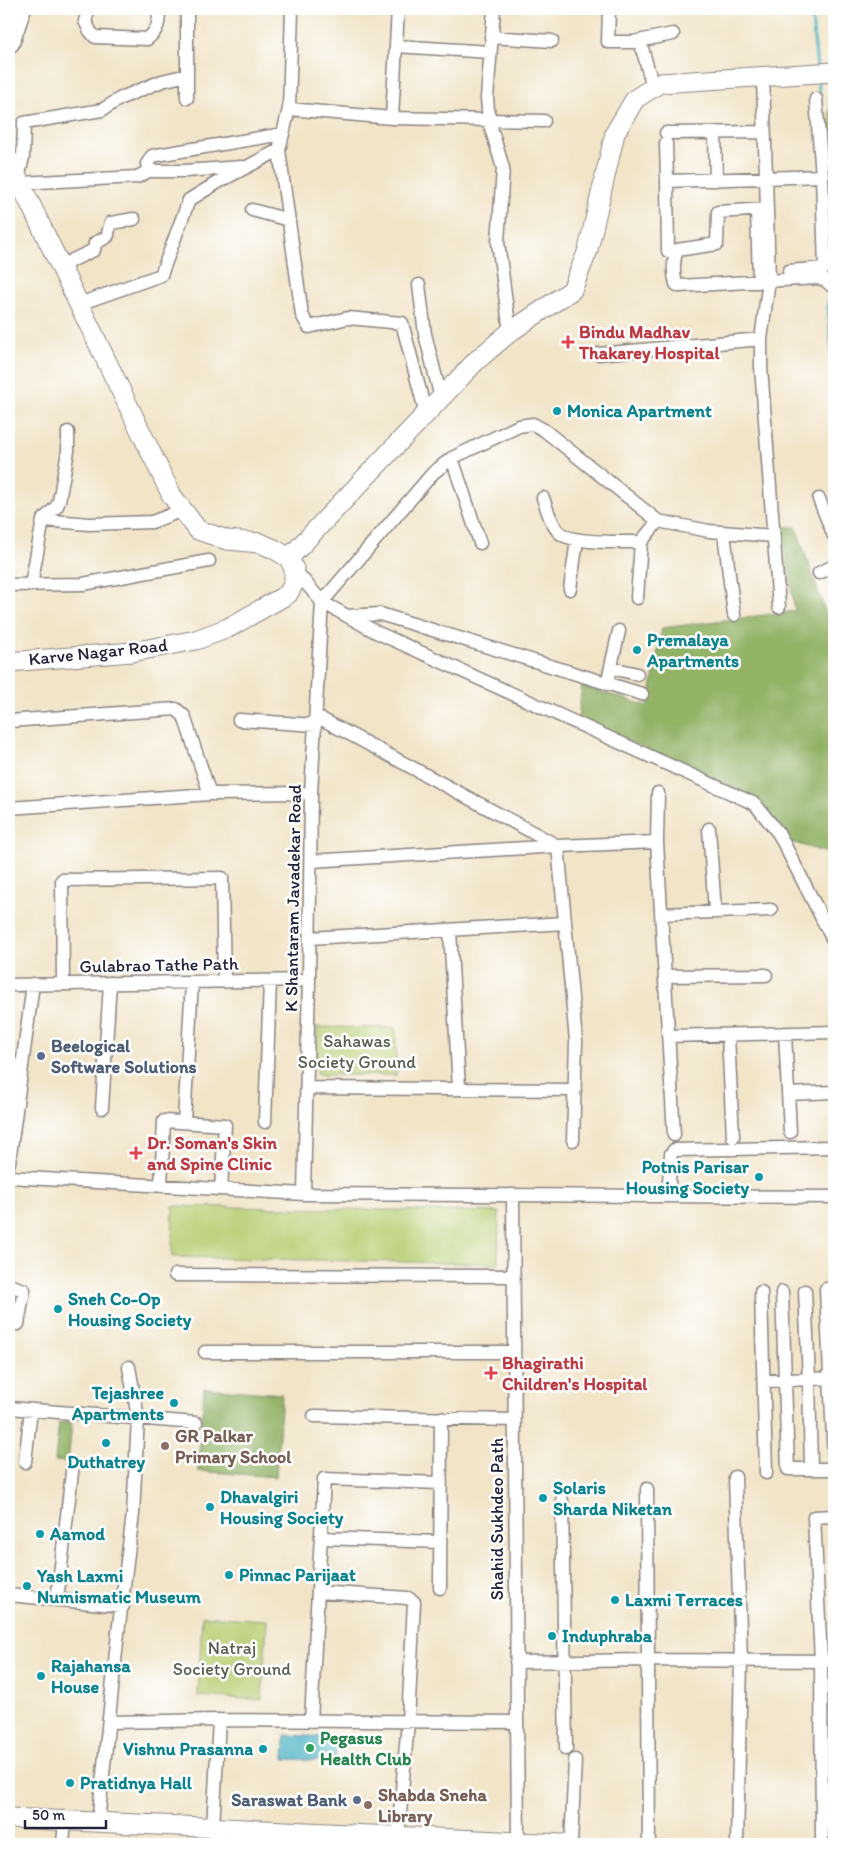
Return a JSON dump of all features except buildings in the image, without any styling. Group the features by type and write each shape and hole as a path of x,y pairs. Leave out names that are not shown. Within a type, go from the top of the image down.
{"main road":[{"path":"9,42 20,9"}],"street":[{"path":"89,9 85,21 95,37 147,39 153,35 159,24 159,9"},
{"path":"187,9 187,98"},
{"path":"292,9 289,108 279,150 302,315 309,327 348,318 402,323 426,414"},
{"path":"392,118 398,9"},
{"path":"494,9 487,98 489,121 503,168 498,242 510,332"},
{"path":"609,9 608,42 640,41 673,34"},
{"path":"492,37 552,41"},
{"path":"640,41 653,87"},
{"path":"396,46 490,52"},
{"path":"291,564 476,361 510,332 572,290 588,250 615,133 635,98 660,83 675,81 826,73"},
{"path":"19,181 23,157 24,123 102,110 122,98 162,81 187,75"},
{"path":"763,76 765,179 762,210 764,281 760,339 779,607"},
{"path":"789,271 825,268 822,176 816,99"},
{"path":"289,108 392,118 544,121"},
{"path":"668,251 666,138 715,133 764,132"},
{"path":"715,133 716,180"},
{"path":"149,171 147,164 152,156 283,134"},
{"path":"78,304 161,275 189,200 279,150"},
{"path":"9,160 172,496 198,530 227,540 260,543 274,549 291,564 322,602 376,632 755,804 779,834 834,942"},
{"path":"19,181 137,177 149,171 184,172 248,166"},
{"path":"667,182 822,176"},
{"path":"252,210 289,220"},
{"path":"762,210 718,212 717,244 677,250 674,257 676,284 679,286 818,278 825,280 834,288"},
{"path":"60,266 94,250 95,243 105,240 110,234 111,223 134,219"},
{"path":"419,285 425,334 441,398"},
{"path":"598,354 760,339"},
{"path":"322,602 433,474 452,458 519,426 533,424 544,430 658,521 724,532 774,536"},
{"path":"31,585 43,520 59,501 68,451 68,432"},
{"path":"452,458 480,543"},
{"path":"543,498 554,526 566,537 577,540 640,542"},
{"path":"819,499 834,536"},
{"path":"43,520 89,524 152,522 183,510"},
{"path":"637,598 640,542 658,521"},
{"path":"724,532 734,615"},
{"path":"570,588 577,540"},
{"path":"9,585 83,584 210,561"},
{"name":"Karve Nagar Road","path":"9,662 132,652 196,640 228,628 288,594 294,583 291,564"},
{"path":"819,572 834,566"},
{"name":"K Shantaram Javadekar Road","path":"304,1194 310,938 311,793 322,602"},
{"path":"348,616 380,614 642,694"},
{"path":"607,684 619,631"},
{"path":"612,668 637,674"},
{"path":"9,720 176,709 184,716 210,794"},
{"path":"239,720 316,721 558,846"},
{"path":"9,808 210,794 311,793"},
{"path":"658,793 657,842 674,1135"},
{"path":"709,828 715,911"},
{"path":"310,861 657,842"},
{"path":"558,846 576,1041 573,1140"},
{"path":"63,984 62,880 222,878 224,981"},
{"path":"661,914 771,910"},
{"path":"310,938 565,923"},
{"path":"450,930 459,1089"},
{"path":"664,976 766,975"},
{"name":"Gulabrao Tathe Path","path":"9,985 309,980"},
{"path":"265,1122 270,981"},
{"path":"184,1122 192,982"},
{"path":"102,1108 110,983"},
{"path":"9,1163 33,984"},
{"path":"668,1036 834,1032"},
{"path":"785,1033 790,1132"},
{"path":"728,1034 733,1136"},
{"path":"307,1088 575,1090"},
{"path":"788,1094 834,1092"},
{"path":"160,1186 164,1121 225,1126 221,1189"},
{"path":"668,1196 671,1154 674,1150 834,1147"},
{"path":"9,1177 304,1194 834,1197"},
{"name":"Shahid Sukhdeo Path","path":"513,1195 518,1842"},
{"path":"175,1275 513,1276"},
{"path":"9,1285 24,1290 18,1324 9,1323"},
{"path":"826,1289 832,1378 834,1460"},
{"path":"805,1291 810,1379 812,1469"},
{"path":"761,1292 766,1473"},
{"path":"782,1292 788,1469 834,1469"},
{"path":"205,1352 514,1352"},
{"path":"98,1822 133,1514 138,1418 129,1367"},
{"path":"764,1381 832,1378"},
{"path":"9,1408 196,1423"},
{"path":"25,1462 31,1410"},
{"path":"314,1416 514,1420"},
{"path":"440,1588 441,1418"},
{"path":"57,1600 73,1464"},
{"path":"735,1477 741,1660 736,1844"},
{"path":"310,1721 324,1479 441,1483"},
{"path":"647,1488 649,1844"},
{"path":"562,1500 566,1749"},
{"path":"822,1844 828,1661 814,1517 834,1516"},
{"path":"321,1538 440,1542"},
{"path":"318,1592 408,1598 414,1602 408,1722 398,1836"},
{"path":"9,1599 57,1600 122,1606"},
{"path":"516,1662 648,1660 828,1661"},
{"path":"109,1722 219,1720 516,1722"},
{"path":"213,1827 219,1720"},
{"path":"571,1844 575,1760"},
{"path":"9,1818 213,1827 303,1838 398,1836 489,1842 563,1844"},
{"path":"64,1844 65,1820"}],"green space":[{"path":"829,95 834,95 834,202"},
{"path":"781,527 796,527 834,637 834,855 791,842 758,799 578,719 582,686 648,706 662,628 795,611"},
{"name":"Sahawas Society Ground","path":"317,1027 396,1028 396,1075 317,1075"},
{"path":"173,1206 499,1212 498,1264 172,1257"},
{"path":"204,1388 282,1394 276,1477 198,1471"},
{"path":"59,1422 72,1423 68,1462 55,1461"},
{"name":"Natraj Society Ground","path":"202,1616 267,1620 262,1700 198,1696"}],"water":[{"name":"Pegasus Health Club","path":"285,1735 336,1737 336,1761 284,1759"}],"waterway":[{"path":"811,9 817,68"},
{"path":"818,79 820,98"},
{"path":"828,174 833,222 831,267"},
{"path":"829,296 828,305 834,378"}],"place":[{"name":"Bindu Madhav Thakarey Hospital","path":"568,342"},
{"name":"Monica Apartment","path":"557,411"},
{"name":"Premalaya Apartments","path":"637,650"},
{"name":"Beelogical Software Solutions","path":"41,1056"},
{"name":"Dr. Soman's Skin and Spine Clinic","path":"136,1153"},
{"name":"Potnis Parisar Housing Society","path":"759,1177"},
{"name":"Sneh Co-Op Housing Society","path":"58,1309"},
{"name":"Bhagirathi Children's Hospital","path":"491,1373"},
{"name":"Tejashree Apartments","path":"174,1403"},
{"name":"Duthatrey","path":"106,1443"},
{"name":"GR Palkar Primary School","path":"165,1446"},
{"name":"Solaris Sharda Niketan","path":"543,1498"},
{"name":"Dhavalgiri Housing Society","path":"210,1507"},
{"name":"Aamod","path":"40,1534"},
{"name":"Pinnac Parijaat","path":"229,1575"},
{"name":"Yash Laxmi Numismatic Museum","path":"27,1586"},
{"name":"Laxmi Terraces","path":"615,1600"},
{"name":"Induphraba","path":"552,1636"},
{"name":"Rajahansa House","path":"41,1676"},
{"name":"Pegasus Health Club","path":"310,1748"},
{"name":"Vishnu Prasanna","path":"263,1749"},
{"name":"Pratidnya Hall","path":"70,1783"},
{"name":"Saraswat Bank","path":"357,1800"},
{"name":"Shabda Sneha Library","path":"368,1805"}]}
